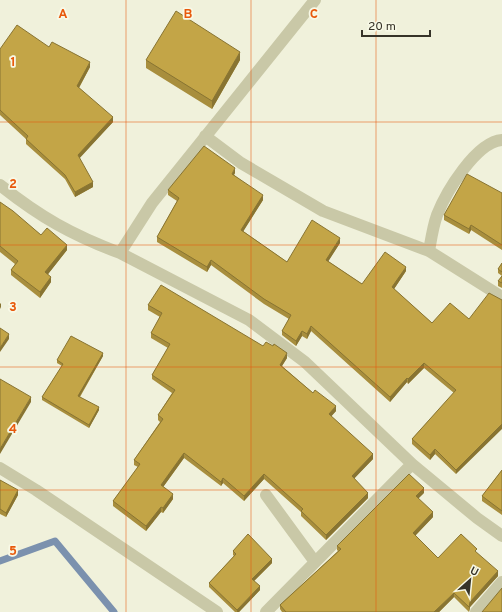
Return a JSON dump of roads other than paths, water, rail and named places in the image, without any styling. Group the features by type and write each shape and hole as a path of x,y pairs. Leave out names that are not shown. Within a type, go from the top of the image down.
{"street":[{"path":"120,253 152,203 204,136 315,0"},
{"path":"204,136 241,163 323,210 429,251 502,297"},
{"path":"429,251 437,215 455,181 473,158 494,141 502,140"},
{"path":"0,185 30,209 88,240 120,253 249,320 306,362 412,464 477,518 502,536"},
{"path":"266,612 412,464"},
{"path":"0,468 36,490 217,612"},
{"path":"266,495 315,562"},
{"path":"476,612 502,582"}],"waterway":[{"path":"0,561 55,541 114,612"}]}
